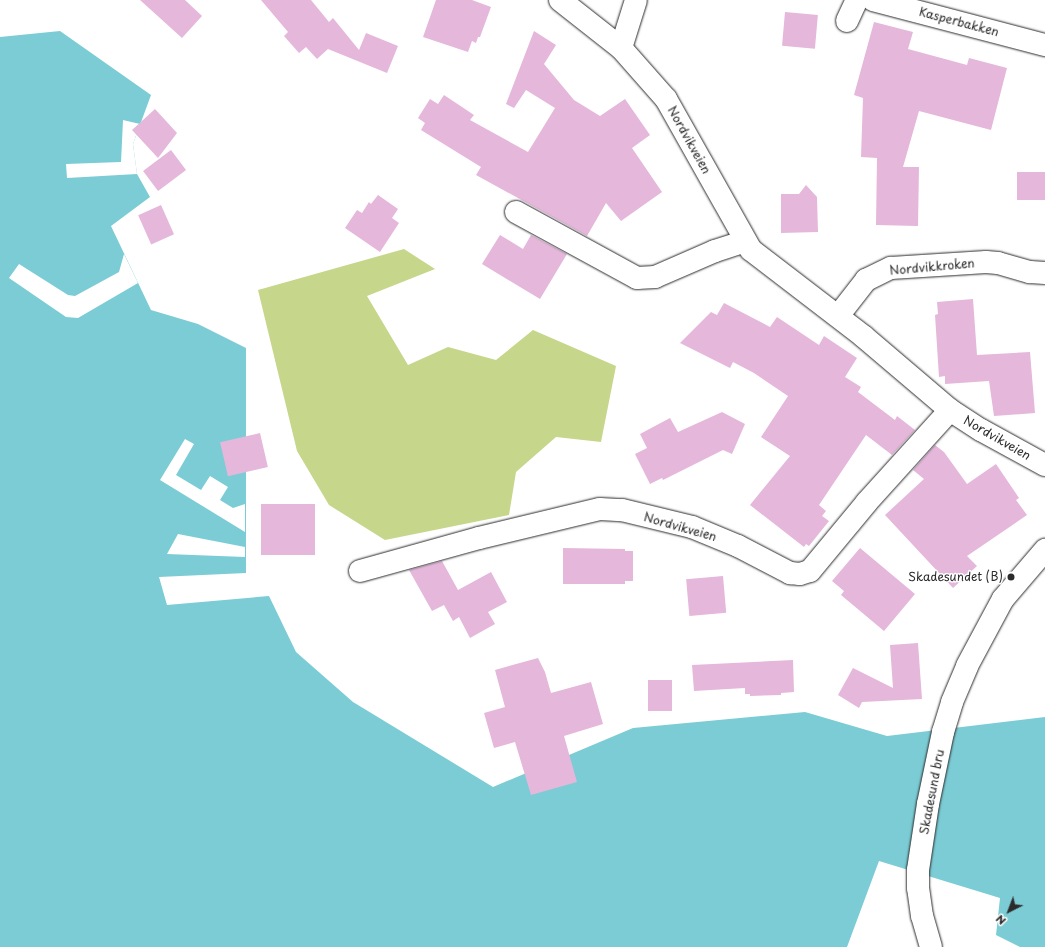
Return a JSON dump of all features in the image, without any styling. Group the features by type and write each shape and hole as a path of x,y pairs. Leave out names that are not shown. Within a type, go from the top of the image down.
{"street":[{"name":"Nordvikveien","path":"560,0 621,48 666,99 745,242 751,250 838,316 950,410 981,430 1045,465"},
{"path":"621,48 636,0"},
{"path":"847,21 857,0"},
{"name":"Kasperbakken","path":"873,0 1045,45"},
{"path":"516,212 637,278 656,277 714,251 745,242"},
{"name":"Nordvikkroken","path":"838,316 866,280 891,268 986,262 1030,272 1045,272"},
{"name":"Nordvikveien","path":"360,571 479,538 600,509 622,510 692,527 738,546 790,573 800,574 810,571 867,502 950,410"},
{"name":"Skadesund bru","path":"931,947 922,916 918,888 921,845 943,732 958,684 1003,599 1045,550"}],"green space":[{"path":"404,249 435,269 367,296 408,365 448,347 496,360 533,330 616,366 601,442 556,437 516,472 509,515 385,540 329,505 297,451 258,290"}],"water":[{"path":"60,31 151,95 133,144 137,174 150,197 111,226 151,310 198,324 246,348 246,573 159,577 167,605 269,596 296,652 353,702 493,787 633,728 805,712 887,736 1045,717 1045,947 1020,947 996,935 1000,898 879,861 847,947 0,947 0,37"}],"pier":[{"path":"123,120 140,124 133,144 137,174 67,178 66,164 121,162"},
{"path":"124,254 138,283 78,318 66,317 9,278 19,264 68,295 75,296 119,272"},
{"path":"185,439 194,444 176,475 201,490 210,476 228,487 220,500 233,508 245,504 245,532 160,480"},
{"path":"178,534 245,547 245,557 167,554"}],"building":[{"path":"140,0 185,0 202,16 182,38"},
{"path":"261,0 311,0 329,22 333,18 359,50 366,33 398,46 387,73 328,49 317,59 306,47 299,53 284,36 288,32"},
{"path":"436,0 472,0 491,7 480,37 478,37 476,43 472,41 468,52 423,37"},
{"path":"785,12 818,15 815,49 782,46"},
{"path":"874,22 913,32 908,49 967,65 969,58 1007,68 991,130 919,111 903,167 919,167 918,226 876,225 877,158 861,157 863,98 854,95"},
{"path":"534,31 556,45 544,64 574,100 600,116 625,99 650,135 632,148 662,192 621,221 606,203 587,236 476,175 481,167 421,130 425,123 418,118 430,99 438,104 444,95 474,115 470,120 528,152 555,108 526,90 514,108 506,104"},
{"path":"155,109 177,133 158,158 132,130"},
{"path":"171,150 186,170 158,191 143,171"},
{"path":"1017,172 1045,172 1045,200 1017,200"},
{"path":"806,185 817,197 818,232 781,233 781,194 799,194"},
{"path":"378,195 398,209 392,218 399,223 380,252 345,228 357,210 362,213 369,202 371,204"},
{"path":"161,205 174,234 151,244 138,215"},
{"path":"500,235 523,249 531,235 567,254 540,299 482,264"},
{"path":"973,299 977,355 1030,352 1035,413 994,416 989,381 945,384 945,376 939,377 935,315 938,314 937,302"},
{"path":"724,303 770,327 777,317 819,345 824,336 857,358 845,377 861,387 858,392 895,420 897,416 915,430 892,455 866,435 819,505 826,511 822,516 829,521 809,546 806,544 804,547 750,505 790,456 761,437 788,396 754,373 733,362 730,368 680,343 711,312 717,315"},
{"path":"722,412 745,424 732,454 723,450 663,480 662,478 650,484 635,454 647,448 640,434 670,418 678,432"},
{"path":"260,433 268,467 228,476 220,442"},
{"path":"935,445 944,452 967,484 996,464 1019,498 1016,500 1027,515 967,556 977,566 953,588 885,515 924,479 913,470"},
{"path":"261,504 315,504 315,555 261,555"},
{"path":"563,548 625,549 625,551 633,551 633,581 625,581 625,584 563,584"},
{"path":"860,548 915,594 884,631 841,595 844,591 832,581"},
{"path":"442,561 458,590 491,572 507,602 488,612 495,624 470,638 459,617 453,621 444,605 432,611 409,570"},
{"path":"723,576 726,613 689,616 686,579"},
{"path":"918,643 922,699 862,702 859,708 838,695 853,668 893,688 890,645"},
{"path":"538,658 545,672 551,693 591,682 603,724 564,736 577,782 531,795 515,742 494,748 484,713 505,707 495,670"},
{"path":"793,660 794,692 781,693 781,695 750,696 750,694 745,694 745,688 694,691 692,665"},
{"path":"648,680 672,680 672,711 648,711"}],"place":[{"name":"Skadesundet (B)","path":"1011,577"}]}
